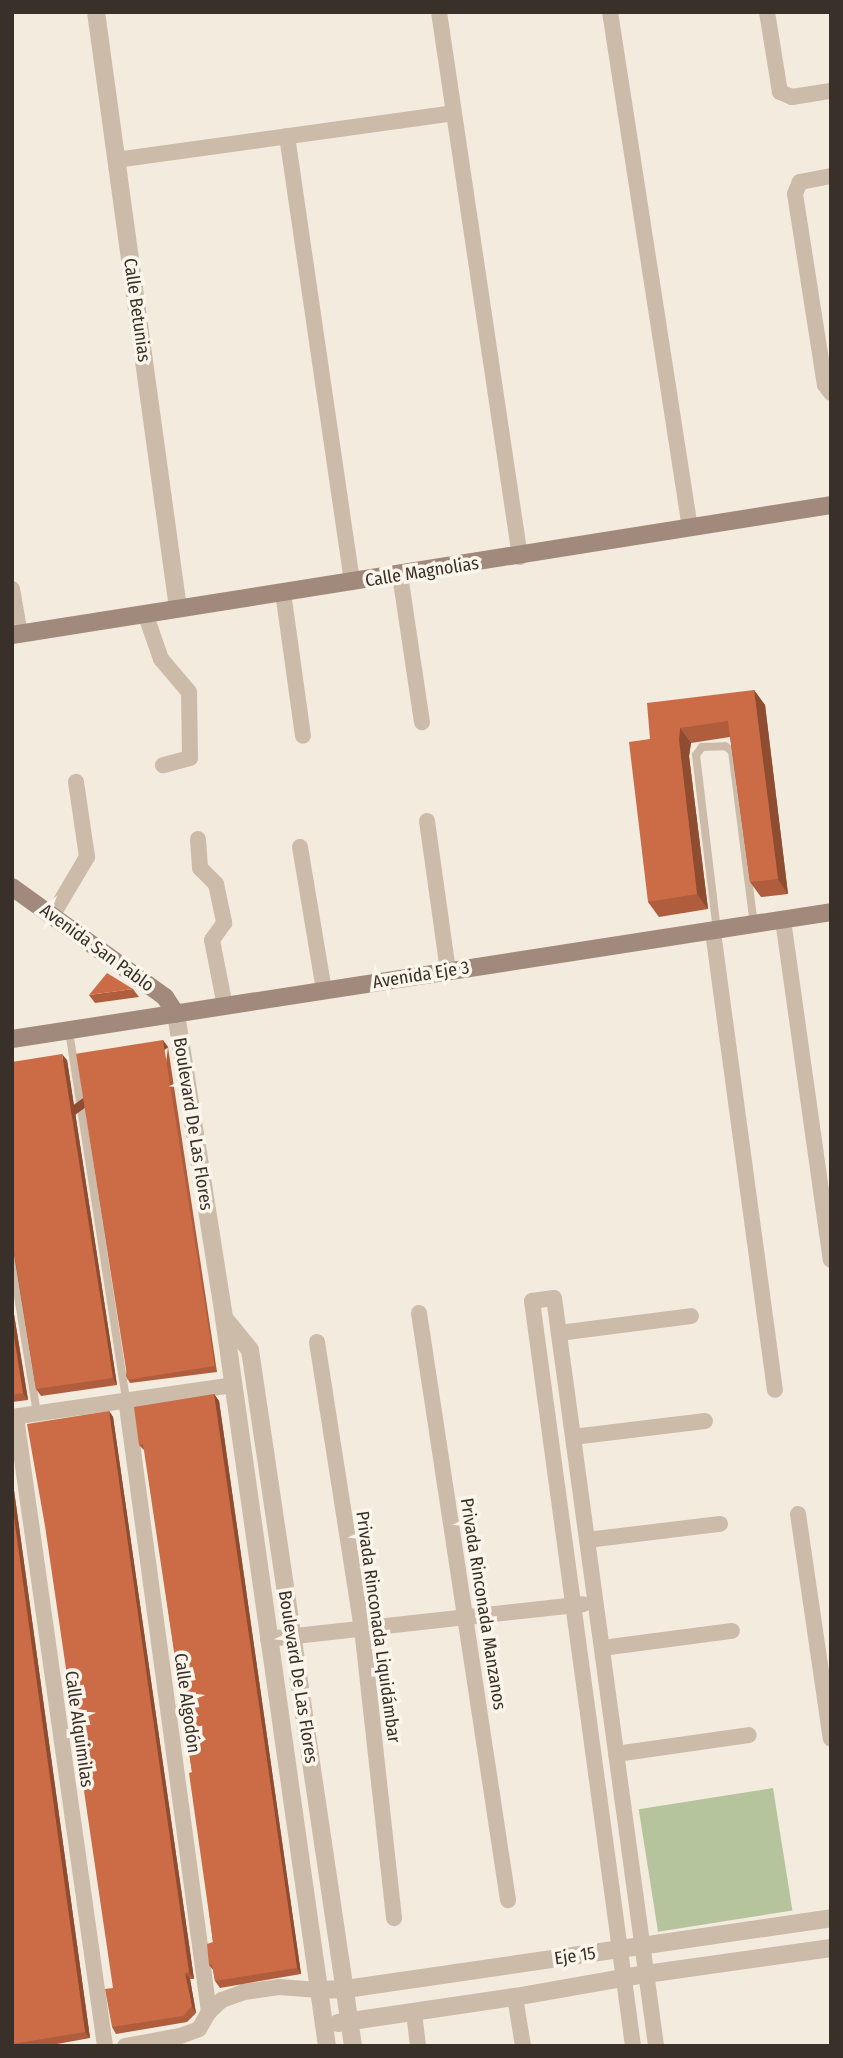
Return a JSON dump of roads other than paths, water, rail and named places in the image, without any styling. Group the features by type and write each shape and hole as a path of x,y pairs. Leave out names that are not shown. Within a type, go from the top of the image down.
{"main road":[{"name":"Calle Magnolias","path":"16,634 831,505"},
{"name":"Avenida San Pablo","path":"12,887 165,997 176,1014"},
{"name":"Avenida Eje 3","path":"12,1039 831,912"}],"street":[{"name":"Calle Betunias","path":"96,12 178,608"},
{"path":"439,12 520,556"},
{"path":"610,12 690,528"},
{"path":"766,12 780,92 792,97 831,91"},
{"path":"116,160 453,113"},
{"path":"286,136 352,582"},
{"path":"831,176 800,182 795,194 825,385 831,393"},
{"path":"400,575 422,722"},
{"path":"12,589 16,634"},
{"path":"283,592 303,736"},
{"path":"145,613 161,659 189,692 190,758 163,765"},
{"path":"52,916 88,857 76,782"},
{"path":"428,821 449,970"},
{"path":"198,839 200,868 216,884 224,923 212,940 225,1006"},
{"path":"300,847 324,990"},
{"path":"783,920 831,1260"},
{"path":"715,931 775,1390"},
{"name":"Boulevard De Las Flores","path":"176,1014 224,1318 327,2046"},
{"path":"633,2046 532,1301 554,1298 656,2046"},
{"name":"Privada Rinconada Manzanos","path":"419,1313 509,1900"},
{"path":"559,1333 691,1315"},
{"name":"Boulevard De Las Flores","path":"224,1318 250,1350 353,2046"},
{"name":"Privada Rinconada Liquidámbar","path":"317,1342 362,1628 394,1918"},
{"path":"14,1417 233,1385"},
{"name":"Calle Algodón","path":"126,1399 209,2012"},
{"name":"Calle Alquimilas","path":"14,1417 105,2046"},
{"path":"573,1437 705,1421"},
{"path":"798,1514 831,1740"},
{"path":"587,1540 720,1524"},
{"path":"268,1639 596,1603"},
{"path":"602,1648 732,1631"},
{"path":"616,1754 749,1735"},
{"name":"Eje 15","path":"319,1990 346,1989 831,1918"},
{"name":"Eje 15","path":"324,2025 831,1948"},
{"path":"125,2046 180,2036 199,2029 209,2012 222,2000 244,1992 279,1987 319,1990"},
{"path":"515,1997 523,2046"},
{"path":"414,2013 418,2046"}],"lane":[{"path":"715,931 695,755 702,747 725,746 732,751 754,925"},
{"path":"69,1031 126,1399"},
{"path":"12,1259 37,1413"}]}
